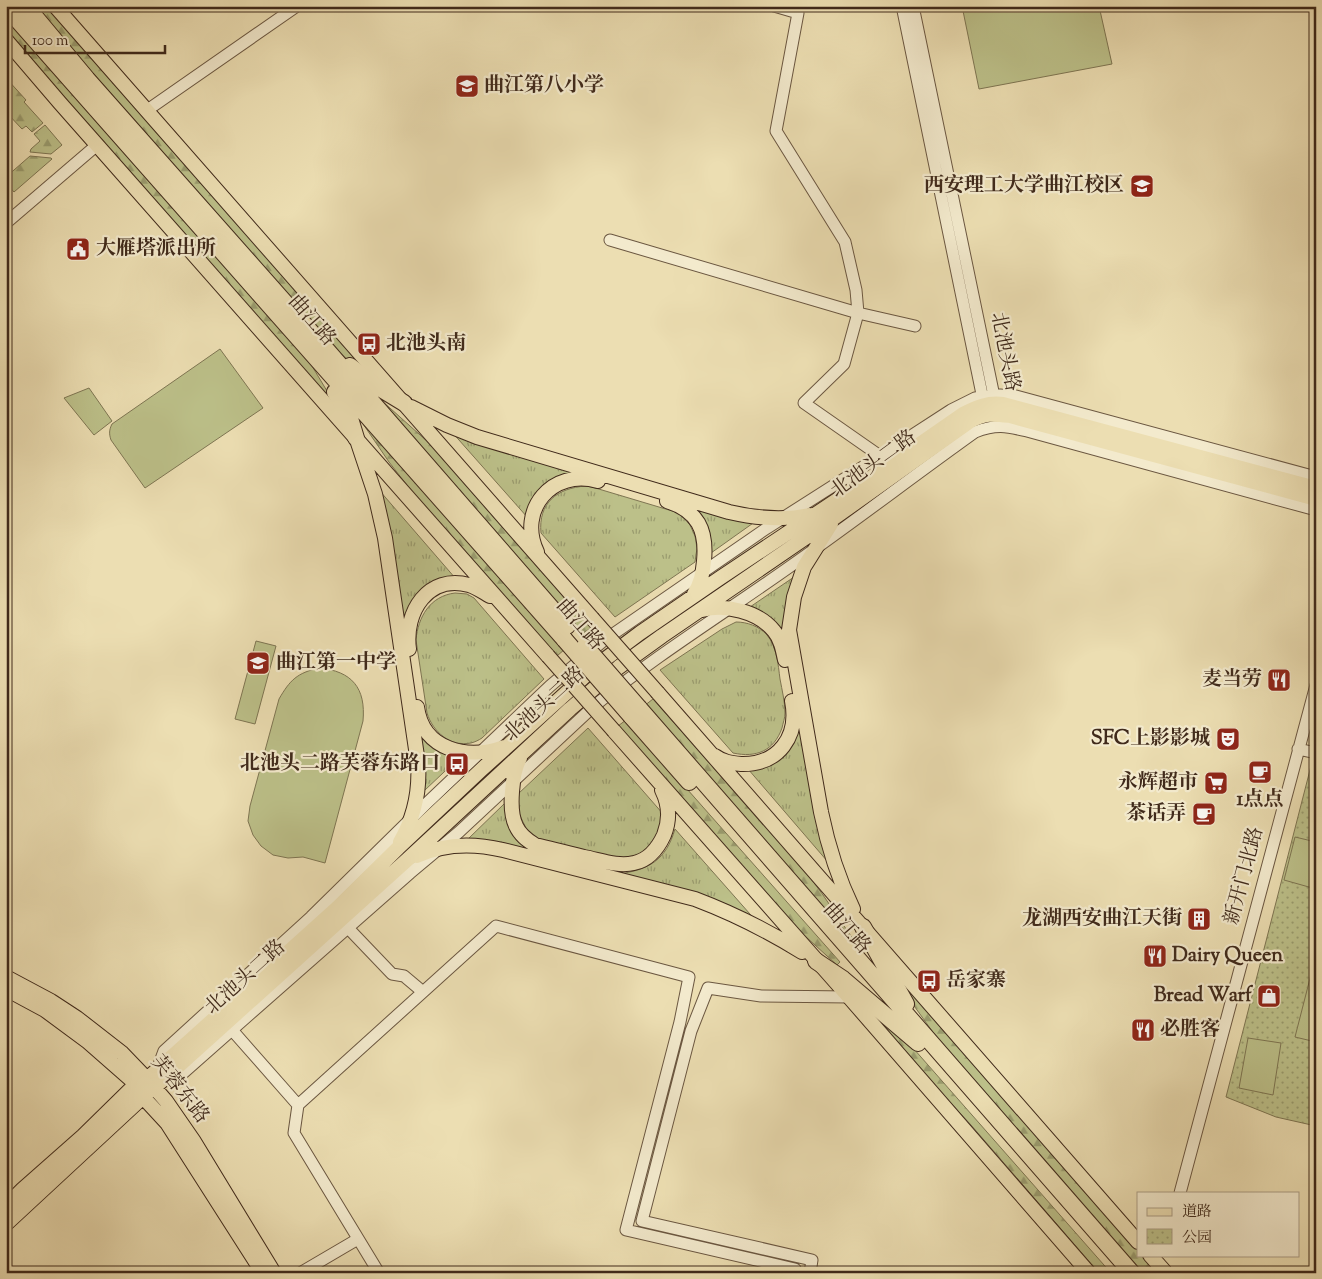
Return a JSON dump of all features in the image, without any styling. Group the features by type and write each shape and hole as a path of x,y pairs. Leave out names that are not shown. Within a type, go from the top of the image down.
{"highway":[{"name":"曲江路","path":"26,6 313,345"},
{"name":"曲江路","path":"6,7 313,345 920,1038 1132,1273"},
{"path":"313,345 404,403"},
{"path":"313,345 349,415 356,438"},
{"path":"863,927 920,1038"},
{"path":"816,961 843,979 920,1038"},
{"name":"曲江路","path":"920,1038 1118,1273"}],"main road":[{"name":"曲江路","path":"55,6 1137,1241"},
{"path":"6,40 849,997 1089,1273"},
{"path":"404,403 463,432 729,512 753,517 782,519 800,517 821,510"},
{"path":"990,407 1032,411 1316,488"},
{"path":"990,407 1020,419 1316,499"},
{"name":"北池头二路","path":"151,1080 338,908 388,858 511,743 596,666 640,633 963,414 974,408 990,407"},
{"name":"北池头二路","path":"6,1206 82,1136 151,1080 407,860 570,708 619,667 696,612 835,518 969,422 982,415 990,407"},
{"path":"356,438 375,494 385,538 418,763 419,784 411,819 405,834 388,858"},
{"path":"547,568 533,544 532,525 535,510 548,490 560,482 577,478 594,480 674,504 689,512 704,535 705,548 700,584 689,600"},
{"path":"835,518 804,567 794,597 789,630 826,836 845,892 863,927"},
{"path":"503,604 484,592 469,586 454,584 440,586 429,592 412,614 408,628 408,642 419,716 421,723 430,735 442,746 459,751 480,752 501,748 511,743"},
{"path":"696,612 715,608 728,609 755,616 769,625 777,635 783,649 794,712 791,733 783,747 767,760 755,764 733,764 718,759 710,753"},
{"path":"524,751 519,760 513,781 512,793 514,821 521,835 535,845 609,863 633,864 647,858 659,845 668,820 668,806 655,778"},
{"path":"407,860 440,848 465,845 489,847 695,899 746,921 788,943 816,961"},
{"name":"芙蓉东路","path":"6,977 51,1000 77,1018 122,1053 151,1080 192,1140 274,1273"},
{"name":"芙蓉东路","path":"6,989 45,1010 87,1041 151,1080"},
{"name":"芙蓉东路","path":"151,1080 143,1096 171,1129 263,1273"},
{"path":"6,1224 143,1096"}],"street":[{"path":"146,110 298,6"},
{"path":"774,6 798,13 776,131 845,242 856,290 858,313 844,364 804,403 880,456"},
{"name":"北池头路","path":"902,6 990,407"},
{"name":"北池头路","path":"913,6 990,407"},
{"path":"6,223 97,145"},
{"path":"610,240 858,313 915,326"},
{"path":"151,1080 184,1074 440,848 593,706 655,658 815,548 975,432 990,407 1012,396 1025,398 1316,477"},
{"path":"151,1080 164,1051 311,917 550,686 603,641 782,519 951,410 970,400 990,407 1011,427 1316,510"},
{"name":"新开门北路","path":"1180,1192 1316,685"},
{"path":"1298,748 1316,753"},
{"path":"379,1273 294,1133 298,1104 496,926 689,977 680,1022 626,1230 795,1269 795,1273"},
{"path":"348,928 392,974 404,976 423,992"},
{"path":"810,1273 812,1260 642,1222 691,1031 708,988 761,996 849,997"},
{"path":"232,1030 298,1104"},
{"path":"300,1273 358,1238"}],"green space":[{"path":"34,6 46,6 359,362 355,366 335,349"},
{"path":"962,6 1099,6 1112,64 979,89"},
{"path":"6,15 306,356 327,394 325,395 14,43 6,33"},
{"path":"6,78 43,123 32,132 26,126 22,129 6,112"},
{"path":"45,125 62,145 51,154 30,152 40,141 34,134"},
{"path":"30,156 52,159 14,192 6,183 6,177"},
{"path":"220,349 263,408 145,488 111,440 110,428 112,424"},
{"path":"89,388 112,421 94,435 64,398"},
{"path":"381,400 429,443 591,628 582,634 379,402"},
{"path":"359,418 565,649 557,656 410,489"},
{"path":"451,431 579,471 571,474 528,518"},
{"path":"586,486 679,513 690,525 695,536 697,548 695,562 615,617 541,533 541,522 546,505 558,494 566,490"},
{"path":"379,490 456,579 442,582 403,631"},
{"path":"683,501 756,521 711,553"},
{"path":"794,577 786,640 750,607"},
{"path":"455,593 467,594 474,598 544,679 482,738 472,743 463,744 443,737 430,720 427,713 416,640 419,623 427,609 439,598"},
{"path":"736,622 757,627 767,635 773,645 784,705 785,715 779,736 769,747 757,753 733,753 660,670 722,629"},
{"path":"256,641 276,646 255,724 235,719"},
{"path":"319,668 348,677 359,691 363,709 363,721 325,863 303,857 288,858 273,855 261,846 253,835 248,821 250,806 279,699 295,678 305,672"},
{"path":"653,699 809,876 857,945 855,946 644,706"},
{"path":"626,720 840,962 837,965 794,926 618,726"},
{"path":"417,723 461,756 422,791"},
{"path":"800,725 828,862 748,769 753,769"},
{"path":"588,728 664,815 653,848 624,860 549,846 529,834 518,810 518,794"},
{"path":"1311,766 1316,768 1316,1126 1276,1117 1226,1097"},
{"path":"504,804 506,805 536,854 468,839"},
{"path":"675,829 757,922 618,874 639,870 655,862 667,849"},
{"path":"1295,837 1316,842 1316,889 1284,880"},
{"path":"1316,955 1316,1042 1295,1037"},
{"path":"896,974 1137,1249 1137,1256 1144,1256 1158,1273 1142,1273 940,1042 912,1003"},
{"path":"857,1001 906,1040 1111,1273 1099,1273 971,1125"},
{"path":"1248,1038 1281,1043 1273,1095 1239,1088"}],"place":[{"name":"曲江第八小学","path":"467,86"},
{"name":"西安理工大学曲江校区","path":"1142,186"},
{"name":"大雁塔派出所","path":"78,249"},
{"name":"北池头南","path":"369,344"},
{"name":"曲江第一中学","path":"258,663"},
{"name":"麦当劳","path":"1279,680"},
{"name":"SFC上影影城","path":"1228,739"},
{"name":"北池头二路芙蓉东路口","path":"457,764"},
{"name":"1点点","path":"1260,772"},
{"name":"永辉超市","path":"1216,783"},
{"name":"茶话弄","path":"1204,814"},
{"name":"龙湖西安曲江天街","path":"1199,919"},
{"name":"Dairy Queen","path":"1155,956"},
{"name":"岳家寨","path":"929,981"},
{"name":"Bread Warf","path":"1269,996"},
{"name":"必胜客","path":"1143,1030"}]}
